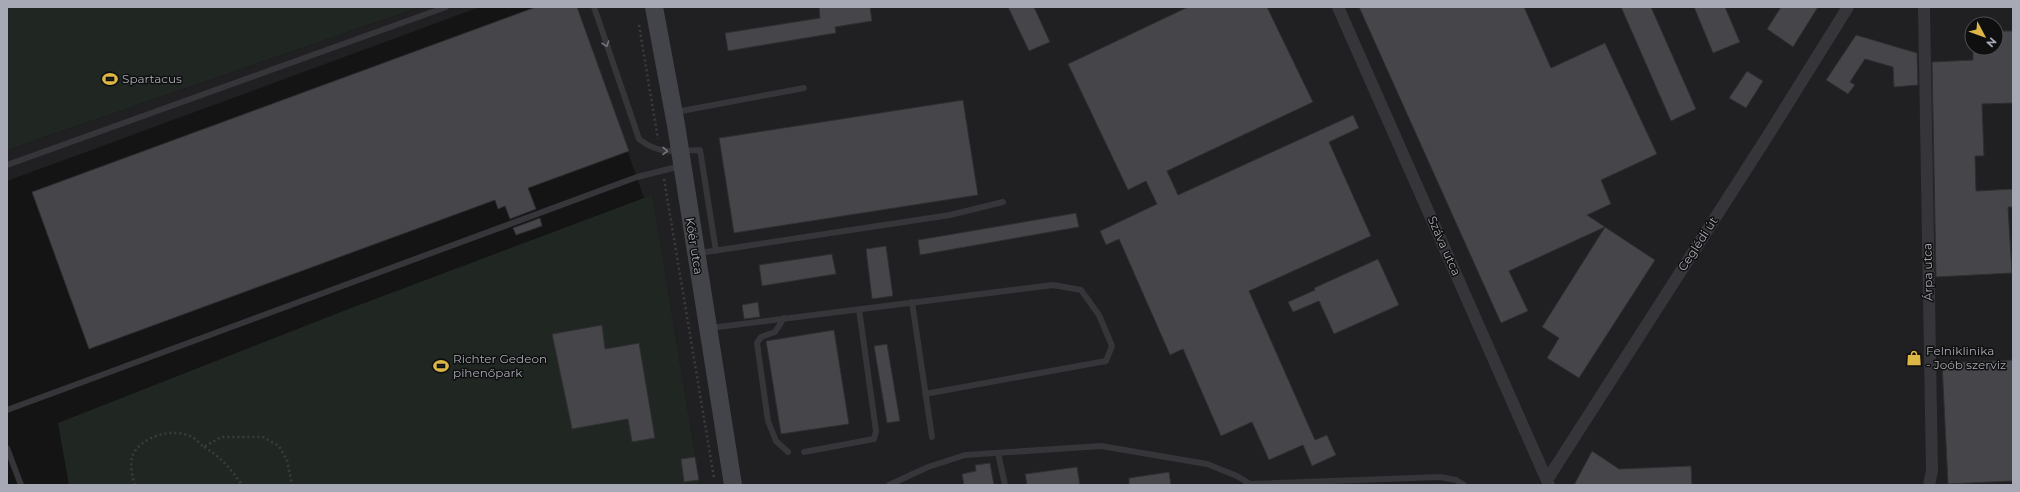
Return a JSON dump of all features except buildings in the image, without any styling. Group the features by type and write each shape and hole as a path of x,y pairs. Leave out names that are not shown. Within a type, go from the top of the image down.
{"street":[{"name":"Kőér utca","path":"654,7 673,113 733,485"},
{"path":"658,29 666,7"},
{"name":"Száva utca","path":"1338,7 1548,483"},
{"name":"Ceglédi út","path":"1548,483 1848,7"},
{"name":"Árpa utca","path":"1924,7 1932,472 1929,485"}],"lane":[{"path":"7,165 446,7"},
{"path":"594,7 639,139 648,147 680,158"},
{"path":"673,113 804,88"},
{"path":"7,410 637,177 663,170 680,158 700,150 716,251"},
{"path":"695,254 950,215 1003,202"},
{"path":"707,328 1053,285 1080,290 1099,315 1112,346 1106,361 925,394"},
{"path":"912,302 932,437"},
{"path":"804,452 874,439 876,431 859,309"},
{"path":"784,318 775,332 761,337 757,343 768,421 776,441 788,452"},
{"path":"889,485 928,467 965,455 1101,446 1207,464 1237,476 1250,485 1440,477 1456,480 1464,485"},
{"path":"7,448 22,485"},
{"path":"998,453 1005,485"}],"path":[{"path":"639,22 660,151"},
{"path":"663,170 715,485"},
{"path":"135,485 132,478 132,458 143,443 159,435 174,433 192,437 204,447 218,455 231,468 242,485"},
{"path":"204,447 221,437 262,437 279,446 287,460 292,485"}],"shaded area":[{"name":"Spartacus","path":"7,7 420,7 7,150"},
{"path":"420,7 480,7 7,181 7,150"},
{"path":"577,7 2013,7 2013,485 700,485 652,196 644,198"},
{"name":"Richter Gedeon pihenőpark","path":"652,195 700,485 69,485 58,423 346,310"}],"place":[{"name":"Spartacus","path":"110,79"},
{"name":"Felniklinika - Joób szerviz","path":"1914,358"},
{"name":"Richter Gedeon pihenőpark","path":"441,366"}]}
